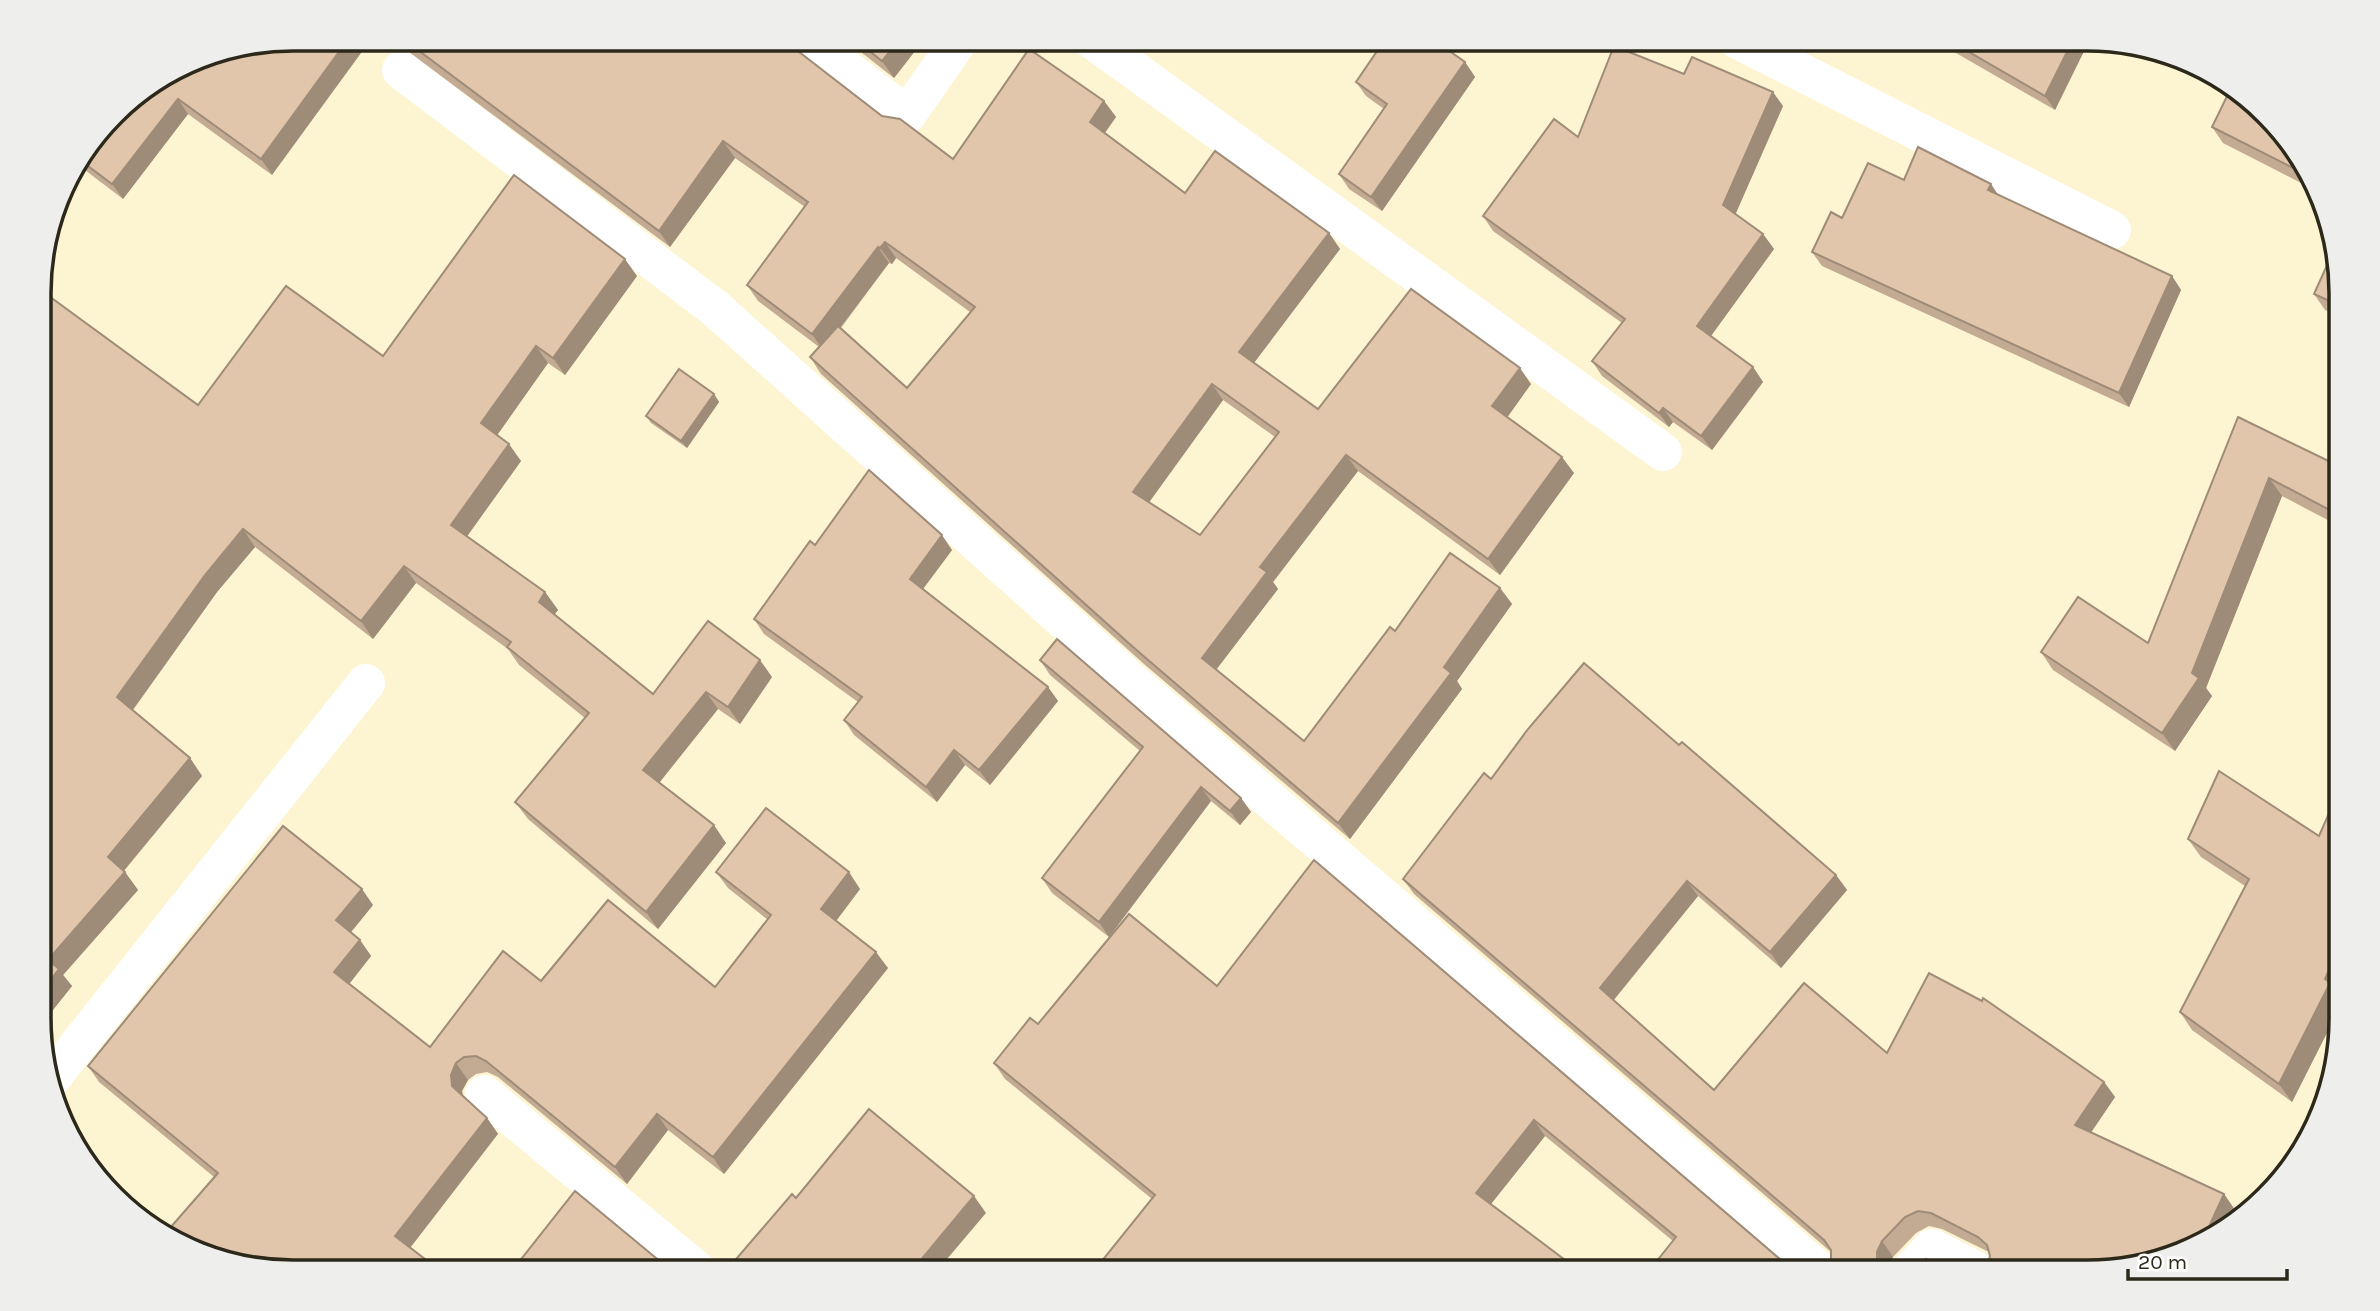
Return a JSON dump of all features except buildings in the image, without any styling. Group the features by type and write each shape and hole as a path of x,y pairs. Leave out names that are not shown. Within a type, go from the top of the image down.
{"street":[{"path":"824,51 906,115 951,51"},
{"path":"1109,51 1663,452"},
{"path":"1761,51 2112,230"},
{"path":"401,70 716,310 1130,680 1807,1260"},
{"path":"57,1071 366,683"},
{"path":"484,1094 685,1260"},
{"path":"1918,1260 1932,1248 1956,1260"}]}
